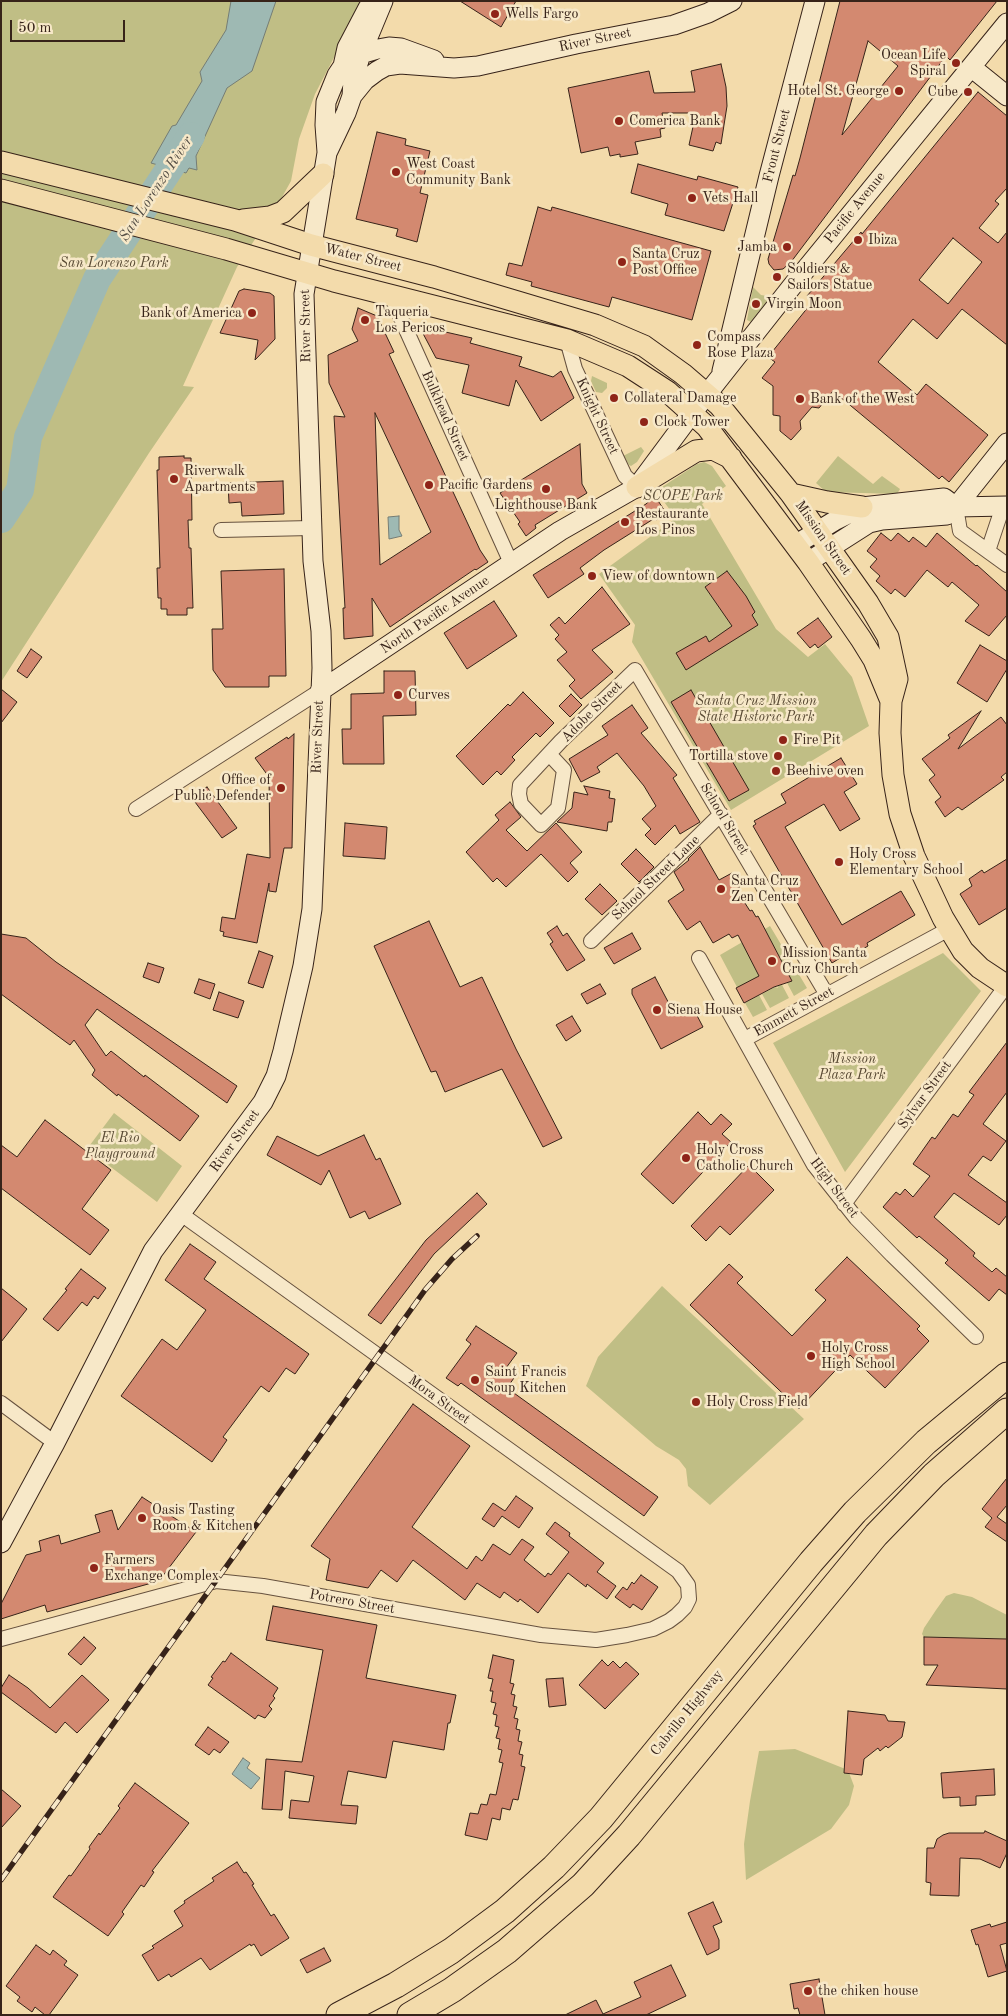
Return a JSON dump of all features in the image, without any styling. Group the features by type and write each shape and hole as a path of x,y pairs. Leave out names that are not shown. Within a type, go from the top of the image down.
{"highway":[{"name":"Cabrillo Highway","path":"339,2015 396,1986 452,1951 505,1911 554,1867 601,1818 789,1588 855,1512 926,1442 1007,1375"},
{"path":"410,2015 452,1990 507,1951 582,1885 629,1835 876,1535 934,1475 1007,1411"}],"main road":[{"name":"River Street","path":"352,96 365,80 386,66 400,64 454,68 478,66 593,40 674,25 708,13 732,1"},
{"name":"Front Street","path":"713,387 815,1"},
{"path":"379,6 383,27 401,48"},
{"path":"362,54 379,6"},
{"path":"343,66 346,48 368,8 379,6"},
{"name":"Pacific Avenue","path":"713,387 848,216 1007,23"},
{"name":"River Street","path":"1,1543 55,1444 153,1252 264,1102 276,1076 303,966 312,910 320,691 310,625 313,561 304,294 325,163 326,102 337,75 343,66 362,54 378,49 401,48 454,68"},
{"name":"River Street","path":"325,163 352,96 353,80 362,54"},
{"path":"971,67 1007,96"},
{"name":"Water Street","path":"7,163 236,220 311,245 434,277 603,328 644,346 683,374 713,387"},
{"path":"236,220 270,217 282,212 325,163"},
{"name":"Water Street","path":"3,190 226,249 390,296 567,340 628,366 668,392 692,413"},
{"name":"North Pacific Avenue","path":"320,691 560,531 637,487 713,387"},
{"name":"Mission Street","path":"713,387 720,405 791,494 868,603 888,637 898,679 891,701 890,733 893,767 900,814 914,856 949,929 963,951 974,962 1006,986"},
{"name":"Mission Street","path":"692,413 707,427 732,458 801,553 874,660 891,701"},
{"path":"801,553 824,540 869,523 882,520 947,515 956,507 1007,443"},
{"path":"637,487 696,451 713,448 732,458"},
{"path":"791,494 862,507 944,498 956,507 1005,506"},
{"path":"824,540 862,507"}],"street":[{"name":"Bulkhead Street","path":"390,296 511,563"},
{"name":"Knight Street","path":"567,340 575,369 625,476 637,487"},
{"path":"988,551 1005,506"},
{"path":"956,507 960,531 1007,566"},
{"path":"220,530 311,528"},
{"name":"Adobe Street","path":"550,755 564,770 558,808 541,825 521,804 518,794 520,785 561,741 635,670"},
{"name":"School Street","path":"635,670 827,995"},
{"name":"North Pacific Avenue","path":"136,809 320,691"},
{"name":"School Street Lane","path":"591,941 721,814"},
{"name":"Emmett Street","path":"745,1039 949,929"},
{"name":"High Street","path":"699,958 814,1165 844,1204 892,1255 976,1337"},
{"name":"Sylvar Street","path":"844,1204 1006,986"},
{"name":"Mora Street","path":"181,1214 678,1571 685,1578 690,1591"},
{"path":"1,1403 55,1444"},
{"name":"Potrero Street","path":"1,1639 216,1581 263,1586 532,1633 596,1640 636,1633 669,1622 685,1607 690,1591"}],"green space":[{"name":"San Lorenzo Park","path":"1,1 368,1 342,42 315,94 299,139 291,181 237,267 183,386 194,387 149,453 1,682"},
{"path":"753,287 761,295 773,297 751,322 747,320"},
{"path":"592,376 607,383 607,388 602,393 596,392 591,381"},
{"path":"641,447 644,451 637,462 631,466 629,465 623,456"},
{"path":"838,456 873,484 882,476 900,489 897,494 826,492 816,483"},
{"name":"Santa Cruz Mission State Historic Park","path":"704,462 712,466 726,486 702,504 776,629 808,657 825,644 852,677 869,726 731,810 632,642 635,625 599,574 676,518 656,491 697,464"},
{"path":"770,926 807,988 794,996 786,981 792,981 789,975 795,972 791,965 785,968 776,950 768,973 738,989 720,955"},
{"name":"Mission Plaza Park","path":"943,953 981,991 845,1172 773,1043"},
{"path":"781,983 789,998 770,1008 762,994 775,987 778,988 777,985"},
{"path":"759,995 767,1010 753,1017 745,1003"},
{"name":"El Rio Playground","path":"114,1113 182,1166 157,1202 87,1149"},
{"name":"Holy Cross Field","path":"662,1286 804,1419 710,1505 688,1486 686,1469 679,1460 656,1446 586,1386 598,1357"},
{"path":"954,1593 972,1597 1007,1615 1007,1639 924,1637 922,1634 924,1628 936,1610 946,1596"},
{"path":"795,1749 848,1770 854,1786 849,1805 831,1829 746,1880 744,1844 759,1751"}],"water":[{"path":"231,1 276,1 252,71 227,88 196,156 197,170 189,168 186,173 151,163 172,126 176,125 202,81 200,72 226,30"},
{"path":"399,516 399,530 402,536 389,539 388,517"},
{"path":"243,1758 250,1763 247,1768 260,1778 251,1789 232,1774"}],"building":[{"name":"Wells Fargo","path":"460,1 516,1 501,27"},
{"name":"Hotel St. George","path":"840,1 997,1 950,60 946,56 791,262 783,269 774,270 769,264 768,259 793,175 795,176","holes":["868,41 898,66 842,135"]},
{"name":"Comerica Bank","path":"721,64 726,87 727,106 721,144 716,142 713,151 689,145 696,113 662,113 665,128 660,129 661,137 635,142 638,154 620,157 620,154 610,156 608,147 581,153 568,88 649,71 654,93 695,92 691,71"},
{"path":"978,92 1007,116 1007,188 995,201 999,204 979,228 998,243 1007,232 1007,345 962,309 937,339 913,319 878,362 917,395 926,384 988,435 949,482 942,476 939,479 833,391 819,408 812,407 800,421 801,429 791,440 780,431 780,416 773,415 773,386 762,378 775,362 768,357 813,301 807,296 861,232 862,234","holes":["953,238 982,262 948,304 919,280"]},
{"name":"West Coast Community Bank","path":"377,132 406,139 405,145 430,151 420,193 428,195 417,242 396,236 398,229 356,219"},
{"name":"Vets Hall","path":"638,164 697,180 698,176 738,187 724,231 665,215 668,204 631,193"},
{"name":"Santa Cruz Post Office","path":"538,207 551,211 552,207 711,251 692,320 612,297 609,307 531,286 532,282 506,275 509,263 522,266"},
{"name":"Bank of America","path":"244,289 270,293 274,296 275,339 255,360 258,340 220,333 239,291"},
{"name":"Pacific Gardens","path":"358,308 377,316 394,352 389,354 480,550 488,562 390,627 372,598 373,636 344,639 343,608 345,608 334,416 345,417 329,383 328,355 358,341 352,329","holes":["375,413 431,532 380,565"]},
{"path":"419,326 472,338 470,343 522,357 519,366 553,377 561,371 574,398 541,421 516,380 509,406 462,393 469,365 436,358"},
{"name":"Lighthouse Bank","path":"580,444 582,484 587,493 535,525 536,528 526,536 518,524 520,522 500,493"},
{"path":"184,456 184,458 191,458 192,520 188,520 193,608 187,608 187,615 167,615 167,609 161,609 161,598 158,598 157,568 160,568 157,470 159,470 159,457"},
{"path":"283,481 284,514 242,516 241,502 229,503 228,483"},
{"path":"655,496 666,513 604,550 580,568 584,574 548,598 533,575 646,504"},
{"path":"881,533 891,541 898,533 909,542 913,537 926,547 937,533 1007,592 1007,615 989,636 965,621 979,605 952,582 948,587 927,570 905,597 895,589 891,594 876,581 880,576 870,567 877,559 867,551"},
{"path":"284,569 286,676 269,676 269,687 225,687 213,670 212,629 223,629 221,571"},
{"path":"727,571 746,596 755,612 752,615 758,625 686,670 676,653 706,636 709,642 732,626 705,587"},
{"path":"602,587 630,624 592,650 613,672 581,699 569,686 575,680 557,660 567,652 555,639 559,635 550,625 559,617 565,624"},
{"path":"494,601 517,636 467,669 444,633"},
{"path":"818,618 832,637 818,648 815,644 810,648 797,633"},
{"path":"980,645 1007,661 1007,669 987,702 957,683"},
{"path":"31,649 42,657 27,678 17,671"},
{"path":"384,671 415,671 416,715 383,716 384,764 343,764 342,729 351,729 351,694 384,693"},
{"path":"1,689 17,702 1,723"},
{"path":"691,690 749,790 729,801 671,702"},
{"path":"523,692 554,723 540,737 536,733 512,757 515,760 501,775 497,771 483,785 456,756 508,704 510,706"},
{"path":"571,694 582,705 570,717 559,706"},
{"path":"632,705 648,728 641,733 677,775 673,778 700,822 680,834 675,825 655,845 645,835 651,829 642,819 656,806 644,786 617,753 597,767 600,772 581,782 569,759 608,735 602,726"},
{"path":"981,711 958,749 1001,717 1007,725 1007,772 1001,777 1004,780 962,810 958,807 945,817 935,802 941,797 929,780 935,775 922,759 950,738 948,735"},
{"path":"294,734 292,848 284,848 276,892 269,891 269,883 257,943 223,936 224,932 220,931 222,917 235,919 247,854 270,858 269,777 255,758"},
{"path":"841,758 857,784 844,792 860,819 840,831 824,804 785,827 842,925 901,891 915,915 867,943 868,946 847,958 845,955 832,963 753,826 756,824 754,821 786,803 781,794"},
{"path":"584,786 610,791 609,798 615,799 612,822 608,822 607,831 557,822 572,808 574,792 588,795"},
{"path":"207,787 237,828 222,838 192,798"},
{"path":"510,802 521,817 506,830 527,851 556,823 582,852 570,863 578,872 568,882 541,854 506,887 497,878 493,882 466,852 499,820 495,815"},
{"path":"345,823 387,827 385,859 343,856"},
{"path":"700,847 719,880 732,873 740,887 736,889 750,911 752,910 756,917 758,916 792,981 774,987 744,1003 736,988 759,976 738,935 732,938 729,934 713,943 700,921 687,930 668,901 684,890 674,872 689,860"},
{"path":"636,849 654,867 639,882 621,864"},
{"path":"1007,859 1007,908 979,925 960,894 972,886 969,879 982,870 984,873"},
{"path":"600,884 617,901 602,915 585,899"},
{"path":"429,921 460,987 482,977 516,1049 562,1138 543,1147 502,1069 445,1092 436,1071 431,1072 374,946"},
{"path":"557,926 563,936 567,933 585,960 567,971 550,944 553,942 547,933"},
{"path":"632,933 641,949 614,964 604,948"},
{"path":"1,934 26,938 56,962 237,1086 227,1103 97,1009 85,1025 106,1056 111,1051 199,1116 180,1141 118,1094 117,1096 92,1075 95,1070 74,1040 70,1045 1,994"},
{"path":"259,951 273,956 263,988 248,983"},
{"path":"148,963 164,968 159,983 143,977"},
{"name":"Siena House","path":"655,977 675,1015 692,1006 703,1027 661,1049 632,994 632,989"},
{"path":"199,979 215,984 210,999 194,993"},
{"path":"600,984 606,994 587,1004 581,994"},
{"path":"219,992 244,1001 238,1018 213,1010"},
{"path":"572,1016 581,1031 566,1041 556,1025"},
{"path":"1007,1042 1007,1092 983,1124 1006,1141 991,1161 983,1156 968,1175 1007,1203 1007,1215 999,1225 954,1193 934,1217 975,1253 973,1256 992,1272 996,1268 1007,1277 1007,1295 999,1289 989,1301 945,1263 948,1260 919,1236 917,1238 883,1207 896,1192 900,1195 905,1189 913,1197 930,1176 913,1164 932,1137 935,1139 953,1114 958,1117 974,1095 969,1092"},
{"name":"Holy Cross Catholic Church","path":"698,1112 711,1125 721,1114 732,1124 722,1134 731,1142 673,1204 641,1174"},
{"path":"45,1120 111,1170 82,1209 109,1230 90,1255 1,1188 1,1145 17,1157"},
{"path":"364,1135 376,1160 380,1158 401,1204 369,1219 365,1211 350,1218 329,1170 321,1185 267,1155 277,1136 318,1156"},
{"path":"749,1165 774,1190 730,1235 720,1226 706,1241 691,1226"},
{"path":"477,1193 487,1204 434,1254 381,1324 368,1315 426,1240"},
{"path":"190,1244 216,1262 204,1279 309,1354 295,1374 286,1368 269,1392 261,1386 223,1437 227,1440 212,1462 121,1396 162,1339 177,1350 206,1310 165,1280"},
{"path":"847,1257 920,1326 917,1329 929,1341 885,1388 850,1355 799,1409 690,1305 729,1264 743,1277 737,1283 792,1336 826,1300 815,1290"},
{"path":"81,1269 106,1288 98,1299 94,1296 87,1306 82,1302 58,1331 43,1319 67,1290 65,1289"},
{"path":"1,1288 27,1309 1,1342"},
{"path":"476,1326 517,1353 506,1368 516,1375 507,1388 658,1497 644,1516 461,1383 458,1386 446,1378 471,1344 466,1340"},
{"path":"413,1404 470,1446 412,1527 467,1569 476,1556 482,1561 493,1544 510,1555 522,1539 534,1547 524,1560 545,1577 548,1573 551,1575 569,1552 546,1534 555,1522 570,1533 569,1536 604,1563 597,1572 616,1586 607,1599 587,1584 586,1587 568,1573 538,1613 520,1599 518,1602 504,1592 500,1598 477,1583 465,1600 413,1560 397,1582 381,1570 368,1588 326,1580 330,1559 311,1546"},
{"path":"1007,1478 1007,1505 997,1517 1007,1524 1007,1542 985,1527 992,1518 982,1509"},
{"path":"516,1496 533,1508 519,1528 502,1516 494,1527 482,1519 493,1503 505,1511"},
{"name":"Farmers Exchange Complex","path":"142,1497 196,1532 159,1581 47,1612 45,1605 1,1619 1,1604 26,1555 41,1551 39,1541 59,1535 61,1544 100,1532 95,1515 112,1510 118,1530"},
{"path":"641,1575 658,1587 642,1610 633,1604 630,1608 615,1597 623,1587 627,1590 632,1582 634,1584"},
{"path":"273,1606 377,1625 366,1678 456,1695 450,1723 448,1723 444,1750 393,1741 386,1778 348,1771 341,1805 358,1806 356,1824 289,1818 291,1800 309,1802 314,1776 285,1771 282,1810 262,1809 266,1759 302,1762 323,1650 266,1640"},
{"path":"84,1637 96,1648 81,1665 68,1654"},
{"path":"924,1637 1007,1639 1007,1689 926,1685 938,1665 924,1665"},
{"path":"231,1653 278,1688 273,1696 275,1698 269,1706 272,1709 265,1718 258,1715 255,1719 208,1685 213,1678 211,1677"},
{"path":"493,1655 514,1660 510,1683 514,1684 511,1694 515,1695 513,1706 517,1707 514,1718 518,1719 516,1729 520,1730 518,1741 522,1742 519,1754 523,1755 521,1766 525,1767 518,1800 513,1799 510,1810 502,1808 500,1820 492,1818 487,1840 465,1835 470,1813 478,1814 481,1804 487,1805 490,1794 496,1795 503,1763 499,1762 502,1750 498,1749 500,1739 496,1738 499,1727 495,1726 497,1715 493,1714 496,1703 491,1702 493,1691 490,1691 493,1679 488,1678"},
{"path":"602,1660 608,1666 613,1661 620,1668 626,1662 639,1674 605,1709 579,1685"},
{"path":"9,1675 28,1688 50,1708 82,1675 109,1700 77,1733 65,1722 56,1733 1,1692 1,1688"},
{"path":"563,1678 566,1705 549,1707 546,1679"},
{"path":"848,1711 885,1715 888,1721 905,1722 902,1737 888,1748 886,1746 880,1751 878,1748 864,1759 862,1775 844,1773"},
{"path":"208,1727 229,1742 220,1753 214,1749 209,1755 195,1745"},
{"path":"994,1769 995,1795 976,1796 976,1805 960,1806 960,1797 943,1798 941,1773"},
{"path":"135,1783 189,1823 152,1871 154,1872 144,1887 141,1885 108,1936 53,1897 69,1875 71,1876 99,1833 100,1835 120,1808 118,1806"},
{"path":"1,1789 21,1806 1,1828"},
{"path":"985,1831 1007,1841 1007,1853 1000,1868 980,1859 960,1858 959,1896 930,1895 931,1883 926,1882 927,1848 934,1848 937,1839 949,1833 984,1833"},
{"path":"237,1862 254,1884 252,1885 271,1916 274,1914 289,1938 261,1956 254,1944 251,1946 250,1944 210,1970 201,1958 171,1977 169,1974 158,1981 142,1955 154,1948 152,1946 183,1926 174,1911 185,1903 184,1901 214,1881 212,1878"},
{"path":"713,1902 722,1922 713,1926 719,1940 719,1949 707,1955 688,1913"},
{"path":"1007,1922 1007,1943 1000,1945 1007,1971 988,1977 978,1944 976,1945 971,1930 990,1924 991,1927"},
{"path":"36,1945 50,1955 53,1950 67,1961 64,1965 78,1975 49,2015 45,2015 35,2007 32,2012 17,2001 20,1997 6,1986"},
{"path":"324,1948 331,1961 307,1973 300,1960"},
{"path":"671,1965 686,1996 646,2015 565,2015 596,2000 603,2014 641,1997 634,1982"},
{"name":"the chiken house","path":"819,1979 825,2015 800,2015 798,2008 794,2009 790,1984"}],"waterway":[{"name":"San Lorenzo River","path":"1,519 20,490 28,437 97,279 191,136"}],"railway":[{"path":"1,1880 425,1290 452,1259 477,1236"}],"place":[{"name":"Wells Fargo","path":"495,14"},
{"name":"Ocean Life Spiral","path":"956,63"},
{"name":"Hotel St. George","path":"899,91"},
{"name":"Cube","path":"968,92"},
{"name":"Comerica Bank","path":"619,121"},
{"name":"West Coast Community Bank","path":"396,172"},
{"name":"Vets Hall","path":"692,198"},
{"name":"Ibiza","path":"858,240"},
{"name":"Jamba","path":"787,247"},
{"name":"Santa Cruz Post Office","path":"622,262"},
{"name":"Soldiers & Sailors Statue","path":"777,277"},
{"name":"Virgin Moon","path":"756,304"},
{"name":"Bank of America","path":"252,313"},
{"name":"Taqueria Los Pericos","path":"365,320"},
{"name":"Compass Rose Plaza","path":"697,345"},
{"name":"Collateral Damage","path":"614,398"},
{"name":"Bank of the West","path":"800,399"},
{"name":"Clock Tower","path":"644,422"},
{"name":"Riverwalk Apartments","path":"174,479"},
{"name":"Pacific Gardens","path":"429,485"},
{"name":"Lighthouse Bank","path":"546,489"},
{"name":"Restaurante Los Pinos","path":"625,522"},
{"name":"View of downtown","path":"592,576"},
{"name":"Curves","path":"398,695"},
{"name":"Fire Pit","path":"783,740"},
{"name":"Tortilla stove","path":"778,756"},
{"name":"Beehive oven","path":"776,771"},
{"name":"Office of Public Defender","path":"281,788"},
{"name":"Holy Cross Elementary School","path":"839,862"},
{"name":"Santa Cruz Zen Center","path":"721,889"},
{"name":"Mission Santa Cruz Church","path":"772,961"},
{"name":"Siena House","path":"657,1010"},
{"name":"Holy Cross Catholic Church","path":"686,1158"},
{"name":"Holy Cross High School","path":"811,1356"},
{"name":"Saint Francis Soup Kitchen","path":"475,1380"},
{"name":"Holy Cross Field","path":"696,1402"},
{"name":"Oasis Tasting Room & Kitchen","path":"142,1518"},
{"name":"Farmers Exchange Complex","path":"94,1568"},
{"name":"the chiken house","path":"808,1991"}],"park label":[{"name":"SCOPE Park","path":"683,496"}]}
